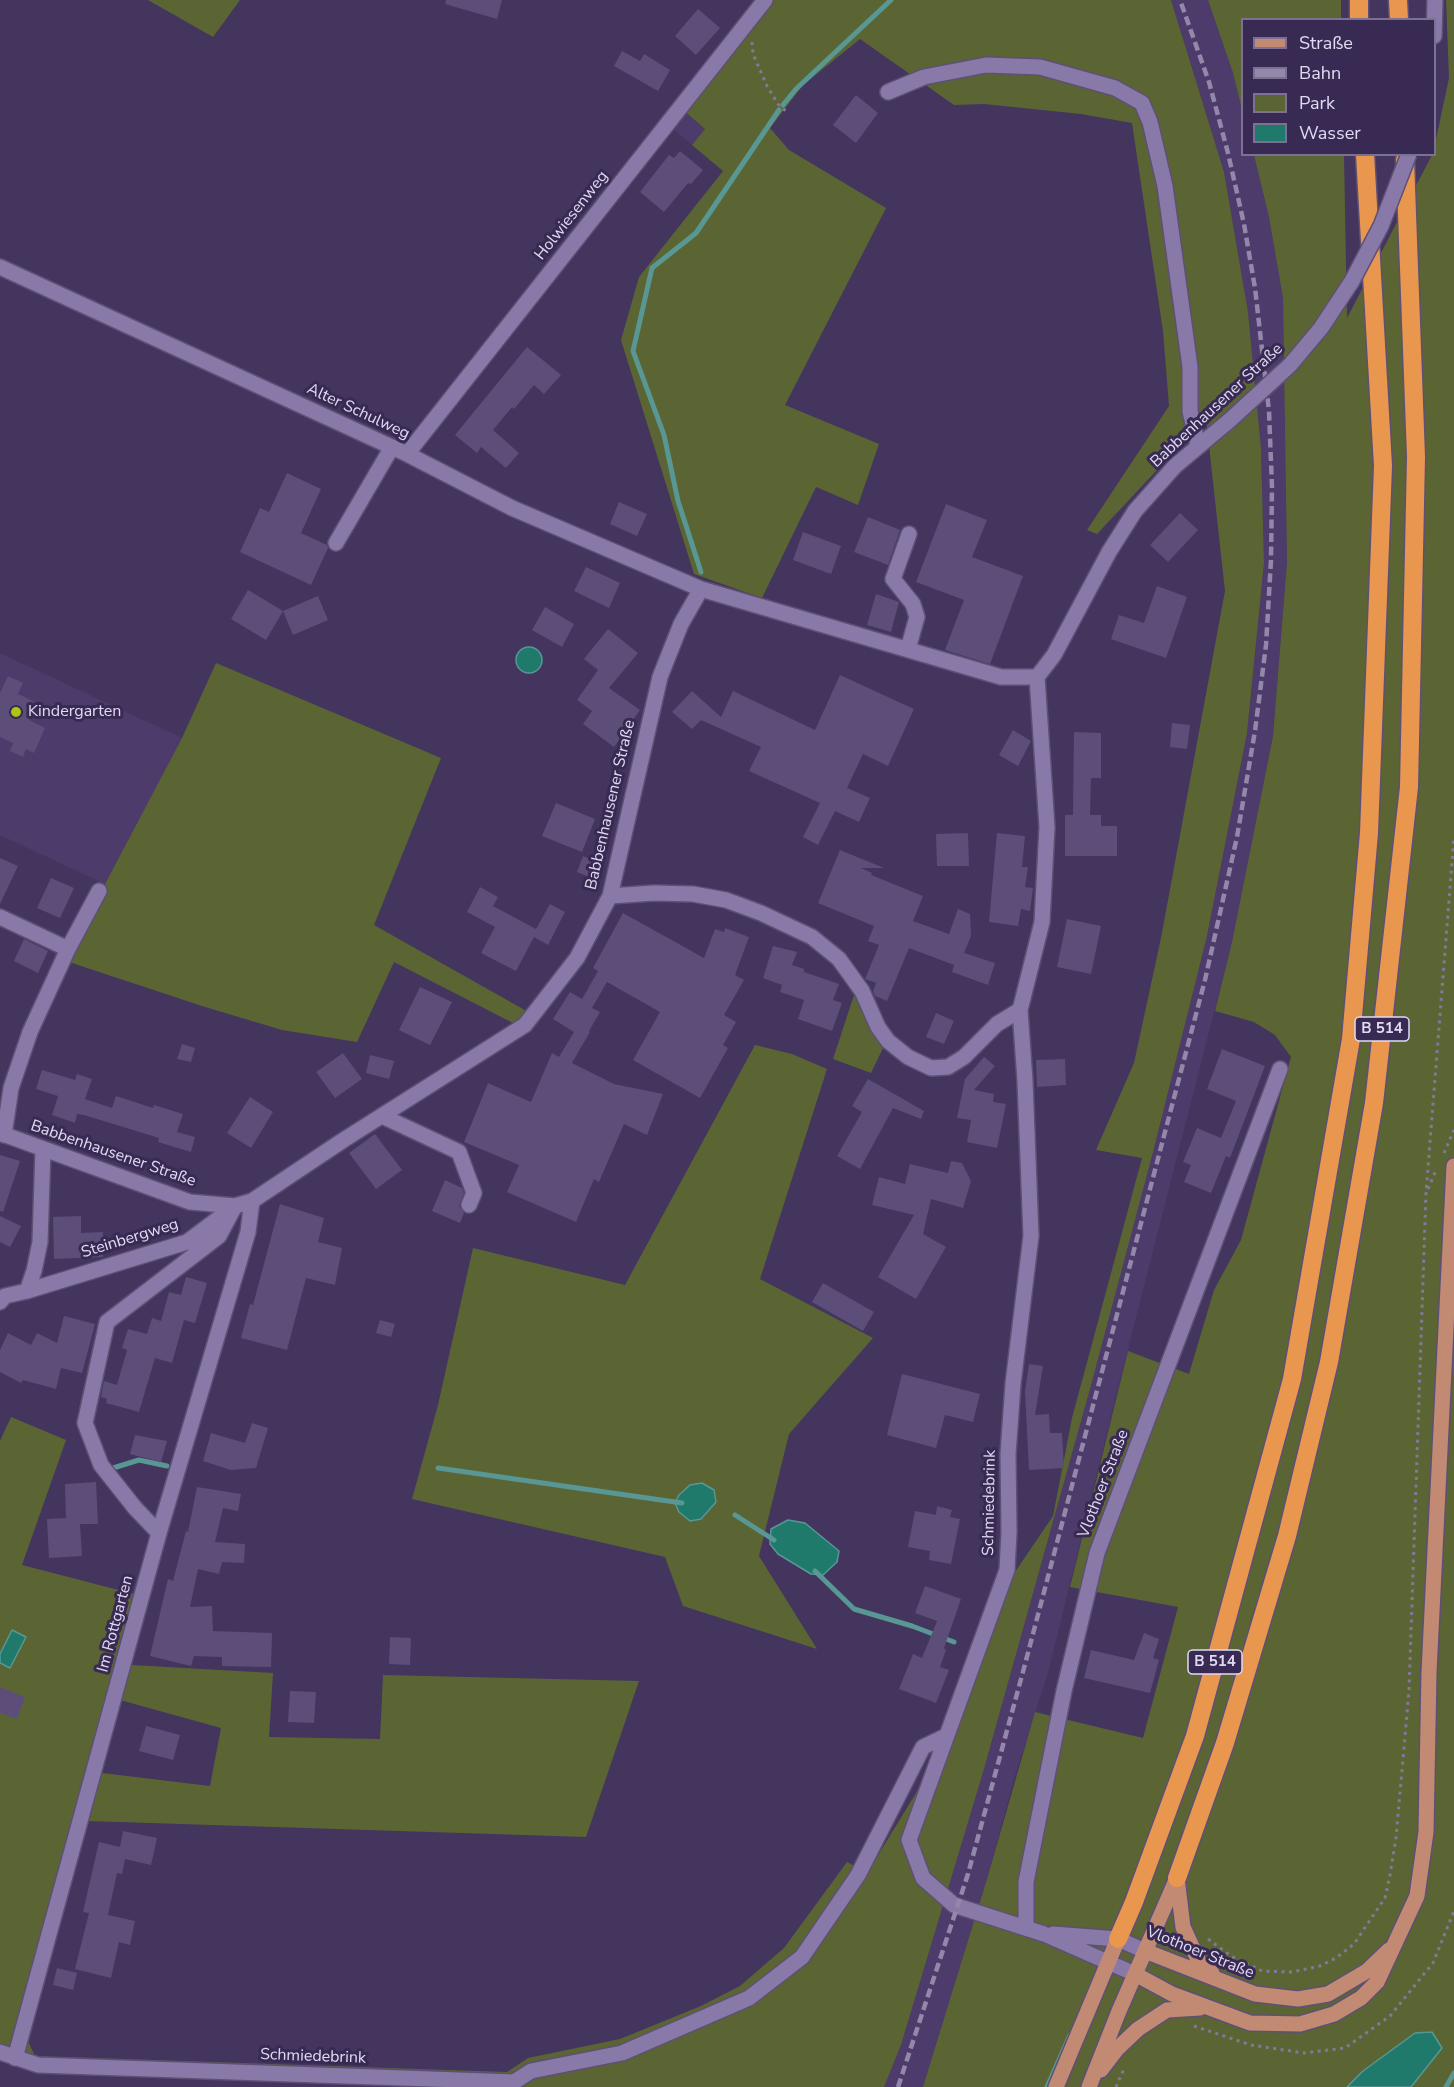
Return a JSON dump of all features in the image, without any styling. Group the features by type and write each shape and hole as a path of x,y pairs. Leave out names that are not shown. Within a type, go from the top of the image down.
{"highway":[{"path":"1359,0 1359,18"},
{"path":"1398,0 1399,18"},
{"name":"B 514","path":"1118,1939 1134,1902 1195,1736 1292,1379 1351,1039 1370,833 1383,466 1365,156"},
{"name":"B 514","path":"1177,1878 1225,1743 1287,1536 1329,1362 1374,1103 1409,787 1416,457 1404,156"}],"main road":[{"name":"Vlothoer Straße","path":"1135,1974 1172,1994 1250,2023 1300,2024 1334,2014 1361,1998 1377,1982 1417,1896 1426,1832 1430,1660 1454,1166"},
{"name":"B 514","path":"1090,2084 1177,1878"},
{"path":"1177,1878 1183,1927 1188,1940 1200,1964 1224,1983"},
{"name":"B 514","path":"1056,2087 1118,1939"},
{"name":"Vlothoer Straße","path":"1145,1951 1255,1994 1298,1999 1328,1994 1366,1971 1396,1943"},
{"path":"1090,2084 1117,2049 1138,2030 1167,2010 1205,2008"}],"street":[{"name":"Holwiesenweg","path":"406,454 765,0"},
{"path":"1434,18 1435,0"},
{"path":"888,92 924,77 987,65 1040,67 1115,88 1142,103 1150,122 1165,186 1190,367 1190,411 1198,446"},
{"name":"Babbenhausener Straße","path":"1037,677 1054,655 1109,552 1135,511 1175,466 1230,420 1290,364 1321,328 1352,281 1381,226 1408,156"},
{"name":"Alter Schulweg","path":"0,267 392,447 512,508 701,589"},
{"path":"336,543 392,447"},
{"path":"908,649 917,617 913,604 893,579 909,534"},
{"path":"610,896 693,894 726,900 761,913 812,937 839,959 862,991 878,1027 888,1041 908,1057 932,1068 948,1067 964,1057 997,1024 1020,1010 1042,922 1047,827 1037,677 1001,677 701,589"},
{"name":"Babbenhausener Straße","path":"2,1134 190,1202 235,1206 252,1201 525,1025 577,958 610,896 660,677 681,624 701,589"},
{"path":"2,1134 11,1088 30,1032 68,949 99,891"},
{"path":"0,917 68,949"},
{"name":"Schmiedebrink","path":"1020,1010 1031,1236 1010,1431 1007,1570 909,1840 923,1878 954,1905 1044,1934 1108,1963"},
{"name":"Vlothoer Straße","path":"1026,1928 1026,1882 1064,1691 1097,1553 1280,1069"},
{"path":"382,1116 459,1152 474,1193 468,1205"},
{"path":"27,1291 40,1242 43,1149"},
{"name":"Im Rottgarten","path":"15,2058 159,1533 248,1232 252,1201"},
{"path":"159,1533 135,1508 101,1465 85,1423 106,1322 219,1236 235,1206"},
{"name":"Steinbergweg","path":"0,1302 5,1296 187,1242 235,1206"},
{"name":"Schmiedebrink","path":"0,2052 38,2065 514,2082 531,2071 622,2053 749,1998 802,1957 858,1875 923,1747 946,1737"},
{"name":"Schmiedebrink","path":"1044,1934 1118,1939"},
{"name":"Vlothoer Straße","path":"1118,1939 1145,1951"},
{"name":"Vlothoer Straße","path":"1108,1963 1135,1974"}],"path":[{"path":"750,19 753,54 766,86 778,104 787,112"},
{"path":"1188,1940 1204,1936 1231,1956 1262,1971 1292,1972 1320,1966 1336,1958 1354,1944 1385,1898 1396,1838 1409,1691 1426,1194 1454,837"},
{"path":"1116,2087 1126,2064"}],"shaded area":[{"path":"1171,0 1208,0 1233,73 1241,106 1241,156 1254,156 1269,217 1283,298 1287,562 1273,736 1232,942 1048,1673 1014,1779 987,1879 926,2080 923,2087 884,2087 901,2045 984,1769 1090,1389 1207,936 1247,733 1264,563 1261,448 1248,312 1224,172"},
{"path":"676,104 705,129 692,145 662,120"},
{"path":"0,653 182,738 105,884 0,835"}],"green space":[{"path":"148,0 240,0 213,37"},
{"path":"760,0 1171,0 1224,172 1248,312 1261,448 1264,563 1247,733 1207,936 1090,1389 984,1769 901,2045 884,2087 472,2087 33,2072 0,2060 0,1441 11,1417 66,1440 22,1565 134,1594 114,1664 273,1673 269,1737 380,1739 383,1675 639,1681 586,1837 88,1821 28,2041 35,2056 507,2072 528,2058 620,2039 701,2006 740,1986 784,1948 847,1862 867,1873 948,1741 1015,1572 1053,1516 1072,1418 1142,1158 1096,1150 1134,1063 1161,938 1225,591 1206,418 1097,534 1087,530 1169,406 1163,331 1132,123 1081,114 984,104 954,105 860,39 803,85 770,128 789,150 886,208 785,405 879,444 858,505 816,487 762,598 694,574 621,340 639,277 723,171 692,145 705,129 676,104","holes":["120,1700 221,1728 210,1786 102,1773"]},
{"path":"1208,0 1341,0 1341,18 1241,18 1241,106 1233,73"},
{"path":"1446,0 1454,0 1454,2087 923,2087 1035,1712 1143,1738 1178,1607 1070,1587 1128,1351 1189,1374 1214,1290 1241,1240 1291,1057 1275,1035 1254,1022 1215,1011 1232,942 1273,736 1287,562 1283,298 1269,217 1254,156 1344,156 1347,318 1431,156 1436,156 1436,139 1449,78"},
{"path":"216,663 441,758 374,925 530,1013 521,1023 513,1023 394,962 357,1042 282,1030 69,962 105,884 182,738"},
{"path":"855,992 861,999 870,1030 883,1048 871,1073 833,1059"},
{"path":"755,1045 792,1054 827,1069 760,1279 873,1338 789,1434 759,1556 817,1649 683,1606 665,1557 412,1499 438,1405 473,1248 625,1285"}],"water":[{"path":"529,647 538,651 542,660 538,669 529,673 520,669 516,660 520,651"},
{"path":"702,1483 714,1490 716,1502 701,1519 690,1521 679,1512 675,1503 679,1495 690,1485"},
{"path":"788,1520 805,1523 839,1551 837,1562 823,1575 811,1574 778,1554 770,1544 771,1529"},
{"path":"12,1630 26,1637 10,1668 0,1663 0,1654"},
{"path":"1432,2032 1442,2048 1411,2087 1347,2087 1363,2071 1415,2033"}],"building":[{"path":"446,0 502,0 497,19 445,4"},
{"path":"698,9 720,28 696,55 675,36"},
{"path":"622,51 640,61 644,54 670,70 658,91 614,66"},
{"path":"856,95 878,113 856,143 833,125"},
{"path":"680,151 703,170 691,184 688,183 664,212 640,192 669,155 674,158"},
{"path":"527,347 561,375 544,394 534,385 493,430 519,453 506,468 481,447 477,453 455,435"},
{"path":"287,473 321,489 301,533 327,545 328,548 311,585 240,552 260,508 269,512"},
{"path":"619,502 647,514 637,536 610,524"},
{"path":"946,504 987,520 972,557 1023,576 990,664 945,650 964,600 916,582"},
{"path":"1180,513 1198,530 1168,562 1150,545"},
{"path":"868,517 900,530 888,565 854,552"},
{"path":"803,532 841,546 831,574 793,560"},
{"path":"586,567 620,583 609,608 574,591"},
{"path":"1157,586 1187,597 1166,658 1111,639 1119,615 1144,623"},
{"path":"248,590 283,611 266,640 231,619"},
{"path":"876,594 899,602 891,632 867,625"},
{"path":"318,596 328,620 293,635 283,611"},
{"path":"545,607 574,624 562,647 532,630"},
{"path":"608,629 638,653 609,688 640,710 614,747 583,724 592,711 577,700 598,670 584,659"},
{"path":"840,675 914,709 888,766 863,754 847,788 870,798 859,822 835,811 818,845 803,837 820,803 749,771 761,747 701,720 692,729 672,712 692,691 721,717 733,691 815,730"},
{"name":"Kindergarten","path":"8,676 23,683 18,694 37,703 29,720 45,728 34,753 26,749 23,757 10,751 13,743 0,737 0,693"},
{"path":"1172,723 1190,725 1187,749 1170,747"},
{"path":"1013,730 1031,741 1018,766 999,755"},
{"path":"1074,732 1101,733 1101,778 1091,778 1090,815 1101,815 1101,826 1117,826 1117,856 1065,856 1065,815 1073,815"},
{"path":"556,803 595,819 582,852 542,836"},
{"path":"968,833 969,866 937,866 936,834"},
{"path":"997,833 1025,836 1022,867 1028,867 1025,887 1033,888 1030,911 1021,909 1018,926 989,922"},
{"path":"840,850 884,868 861,868 872,873 871,875 923,896 913,921 949,934 958,909 970,914 971,936 964,953 995,963 988,985 952,972 954,965 909,948 887,1001 875,996 873,991 876,983 865,979 879,945 868,941 874,926 818,903"},
{"path":"583,856 598,862 592,878 577,872"},
{"path":"0,858 18,866 0,904"},
{"path":"51,878 74,888 60,918 37,908"},
{"path":"480,887 498,897 493,906 536,929 550,904 565,912 548,945 534,937 516,971 481,953 495,927 467,912"},
{"path":"623,913 704,958 715,929 724,932 725,928 749,937 735,975 744,980 724,1015 736,1022 723,1045 728,1048 700,1098 633,1060 660,1012 607,982 592,1008 600,1012 572,1063 614,1084 663,1094 647,1135 624,1124 599,1182 594,1179 576,1222 507,1192 519,1165 464,1142 488,1083 531,1102 552,1053 559,1057 574,1032 553,1019 570,992 582,999 598,971 593,968"},
{"path":"1067,919 1101,926 1091,974 1057,967"},
{"path":"24,939 48,951 38,973 14,961"},
{"path":"773,946 797,952 792,965 804,969 804,972 839,984 833,1000 842,1003 832,1031 798,1019 804,1000 780,992 782,985 763,978"},
{"path":"420,987 452,1002 430,1045 399,1030"},
{"path":"936,1013 954,1021 944,1044 926,1037"},
{"path":"182,1044 195,1048 191,1062 177,1059"},
{"path":"1222,1049 1265,1066 1230,1158 1226,1156 1211,1193 1184,1182 1191,1165 1183,1162 1197,1128 1221,1138 1236,1101 1207,1089"},
{"path":"343,1053 362,1079 335,1098 316,1072"},
{"path":"370,1055 394,1061 389,1079 366,1073"},
{"path":"984,1057 995,1066 974,1090 994,1094 993,1102 1006,1104 997,1148 967,1142 971,1120 957,1118 965,1079"},
{"path":"1065,1059 1066,1085 1037,1087 1036,1060"},
{"path":"42,1070 75,1080 77,1074 92,1079 85,1099 112,1108 116,1096 153,1108 154,1105 183,1114 177,1132 195,1137 191,1152 158,1142 159,1138 84,1115 77,1114 75,1123 52,1115 58,1096 36,1089"},
{"path":"868,1079 924,1111 921,1119 893,1108 860,1169 837,1156 862,1112 852,1106"},
{"path":"250,1097 273,1112 251,1148 227,1133"},
{"path":"375,1134 402,1170 376,1189 349,1153"},
{"path":"0,1155 20,1161 3,1212 0,1211"},
{"path":"951,1161 962,1163 971,1181 963,1208 931,1199 923,1234 946,1247 916,1299 878,1277 914,1215 872,1205 879,1177 905,1184 910,1164 948,1173"},
{"path":"445,1180 462,1188 464,1193 459,1206 464,1213 460,1223 432,1211"},
{"path":"280,1204 324,1218 318,1242 342,1248 335,1285 306,1278 287,1350 241,1338 250,1304 253,1305"},
{"path":"0,1216 21,1226 10,1247 0,1242"},
{"path":"81,1216 81,1233 103,1232 103,1257 54,1259 53,1217"},
{"path":"186,1277 207,1283 195,1323 184,1320 172,1363 155,1358 139,1412 106,1403 107,1399 101,1397 104,1381 117,1385 127,1350 122,1348 128,1329 147,1334 152,1318 161,1321 169,1292 181,1295"},
{"path":"823,1283 874,1312 863,1331 812,1302"},
{"path":"64,1316 95,1324 82,1373 61,1368 56,1389 23,1380 21,1383 0,1372 0,1350 8,1333 31,1345 37,1333 57,1343"},
{"path":"380,1320 395,1324 391,1337 376,1333"},
{"path":"1029,1364 1043,1366 1035,1415 1049,1414 1050,1433 1062,1433 1064,1468 1029,1470 1025,1391"},
{"path":"902,1374 980,1394 973,1422 945,1415 936,1448 887,1435"},
{"path":"252,1423 268,1428 256,1468 231,1470 203,1461 211,1433 245,1443"},
{"path":"135,1435 167,1441 161,1462 130,1454"},
{"path":"96,1482 98,1524 80,1524 82,1556 49,1558 47,1519 66,1518 65,1484"},
{"path":"197,1487 241,1494 238,1511 223,1508 215,1542 245,1544 244,1563 222,1562 219,1574 198,1569 190,1607 212,1606 213,1631 272,1633 271,1667 222,1666 222,1657 194,1656 191,1666 150,1656 168,1579 173,1581 186,1531 188,1532"},
{"path":"937,1506 952,1510 950,1517 960,1519 951,1564 929,1560 930,1551 908,1547 915,1511 936,1515"},
{"path":"925,1586 961,1599 944,1648 946,1650 940,1667 949,1670 936,1703 899,1689 913,1654 922,1658 937,1621 915,1613"},
{"path":"1144,1633 1159,1639 1153,1658 1159,1660 1150,1693 1084,1678 1091,1650 1134,1660"},
{"path":"390,1637 411,1638 410,1665 389,1664"},
{"path":"0,1687 25,1697 17,1719 0,1713"},
{"path":"290,1691 316,1692 314,1723 288,1722"},
{"path":"146,1726 180,1735 173,1760 139,1751"},
{"path":"123,1831 157,1838 151,1865 125,1859 122,1874 117,1873 108,1915 135,1921 130,1945 119,1942 111,1978 75,1969 89,1913 83,1912 99,1842 120,1847"},
{"path":"57,1968 77,1973 73,1990 53,1985"}],"waterway":[{"path":"783,105 796,89 891,0"},
{"path":"701,572 678,501 664,435 633,351 652,268 696,233 779,110"},
{"path":"113,1468 139,1460 167,1466"},
{"path":"438,1468 682,1503"},
{"path":"735,1515 774,1540"},
{"path":"815,1571 854,1609 912,1626 954,1642"},
{"path":"1047,2087 1070,2035"},
{"path":"1446,2087 1454,2073"}],"railway":[{"path":"898,2087 968,1874 1024,1668 1205,980 1237,837 1255,731 1266,645 1271,560 1272,487 1269,411 1255,288 1244,224 1209,82 1180,0"}],"place":[{"name":"Kindergarten","path":"16,712"}]}
